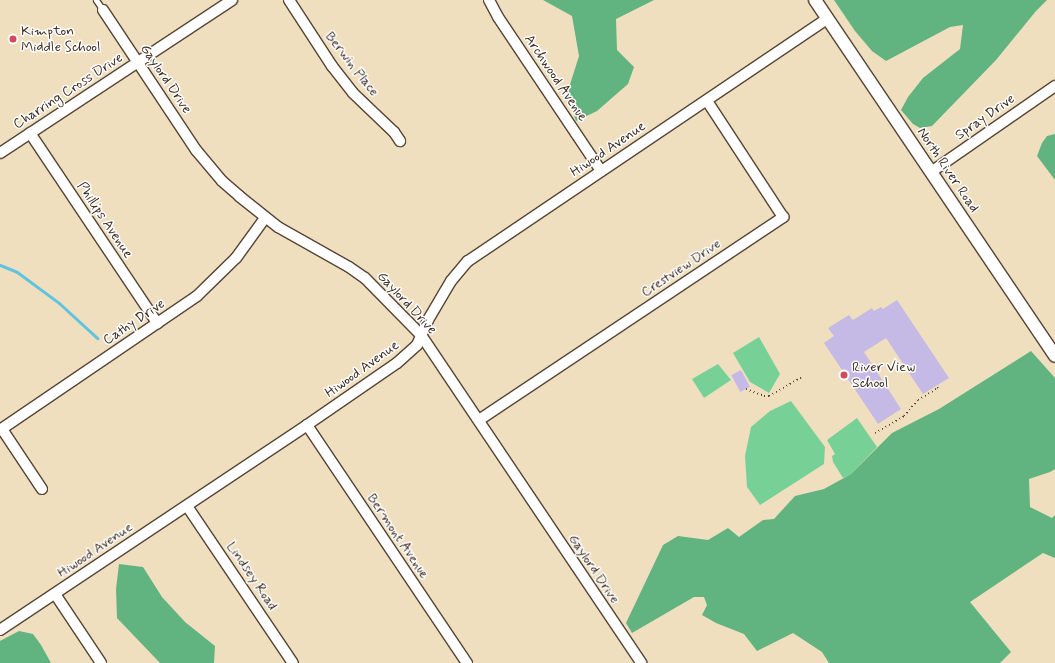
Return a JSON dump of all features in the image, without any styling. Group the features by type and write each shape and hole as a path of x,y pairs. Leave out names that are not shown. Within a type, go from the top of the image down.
{"street":[{"name":"Charring Cross Drive","path":"0,153 232,0"},
{"name":"Berwin Place","path":"288,0 332,66 353,93 394,132 400,141"},
{"name":"Archwood Avenue","path":"489,0 498,17 601,171"},
{"name":"North River Road","path":"815,0 1055,356"},
{"name":"Gaylord Drive","path":"103,10 196,150 222,181 265,218 297,239 349,267 365,278 421,335 641,663"},
{"name":"Hiwood Avenue","path":"0,630 307,425 397,362 417,345 428,320 451,281 468,261 828,18"},
{"name":"Spray Drive","path":"931,172 1055,86"},
{"name":"Crestview Drive","path":"479,420 783,217 707,101"},
{"name":"Phillips Avenue","path":"30,133 157,323"},
{"name":"Cathy Drive","path":"1,429 197,296 218,278 236,258 265,218"},
{"name":"Bermont Avenue","path":"307,425 467,663"},
{"path":"1,429 42,489"},
{"name":"Lindsey Road","path":"187,506 293,663"},
{"path":"55,594 102,663"}],"lane":[{"path":"96,0 103,10"}],"path":[{"path":"746,389 764,396 769,396 803,376"},
{"path":"875,433 904,416 918,400 938,388 936,386"}],"green space":[{"path":"543,0 654,0 616,19 617,50 634,67 628,84 597,111 576,121 567,94 579,56 572,16"},
{"path":"834,0 1047,0 1036,11 996,60 932,126 920,128 913,124 901,110 908,97 923,78 960,49 963,25 950,27 886,61 872,51 855,31"},
{"path":"1055,134 1055,180 1037,156 1042,143 1047,136"},
{"path":"759,337 780,374 769,393 750,382 733,353"},
{"path":"1031,351 1055,378 1055,469 1029,479 1030,507 1052,518 1055,515 1055,558 1043,553 970,602 1011,652 1000,663 829,663 822,652 793,633 757,651 744,634 716,623 702,615 707,605 704,597 694,597 632,633 626,623 663,545 678,536 708,540 728,528 739,537 763,520 774,519 795,496 824,489 851,474 892,433 939,409"},
{"path":"718,364 731,380 704,398 692,379"},
{"path":"791,401 825,447 824,464 760,505 747,487 745,456 751,427 770,411"},
{"path":"857,418 877,447 851,474 843,478 833,462 832,456 835,454 827,440"},
{"path":"119,564 143,567 162,597 185,622 215,646 214,663 160,663 117,618 116,589"},
{"path":"19,631 33,634 51,663 0,663 0,641"}],"building":[{"path":"897,300 949,378 923,394 886,338 864,352 901,409 878,424 824,343 834,336 828,328 849,315 853,320 872,308 874,311 881,307 883,309"},
{"path":"741,370 750,387 740,392 731,375"}],"waterway":[{"path":"0,265 17,272 59,303 97,338"}],"place":[{"name":"Kimpton Middle School","path":"13,39"},
{"name":"River View School","path":"844,375"}]}
